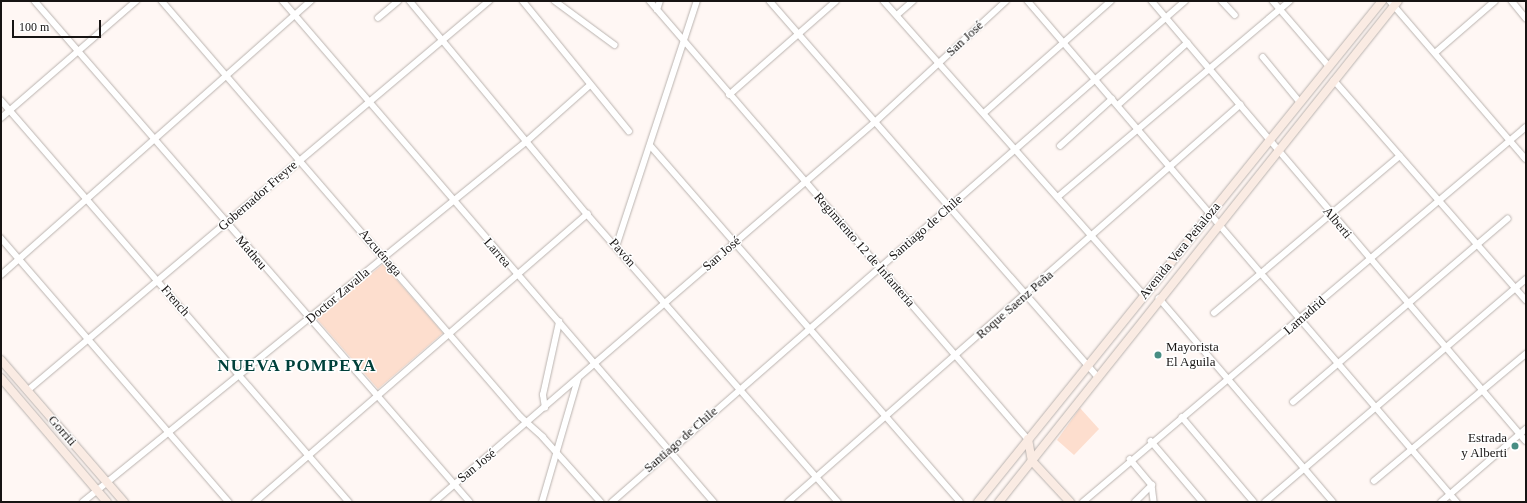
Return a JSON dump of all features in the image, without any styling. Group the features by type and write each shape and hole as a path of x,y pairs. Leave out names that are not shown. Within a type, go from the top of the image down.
{"main road":[{"name":"Avenida Vera Peñaloza","path":"978,502 1382,1"},
{"name":"Avenida Vera Peñaloza","path":"999,502 1097,376 1277,152 1394,3"},
{"name":"Gorriti","path":"1,360 124,502"},
{"name":"Gorriti","path":"1,378 107,502"},
{"path":"1028,439 1032,461 1070,502"}],"street":[{"name":"Matheu","path":"35,1 225,224 470,502"},
{"path":"1,118 136,1"},
{"name":"Azcuénaga","path":"162,1 450,335 528,424 558,453 601,502"},
{"name":"Larrea","path":"283,1 452,201 596,364 714,502"},
{"path":"1,276 311,1"},
{"path":"378,18 398,1"},
{"name":"Pavón","path":"410,1 616,247 838,502"},
{"name":"Gobernador Freyre","path":"28,392 159,282 299,160 489,1"},
{"path":"523,1 589,86 629,131"},
{"path":"555,1 615,45"},
{"name":"Regimiento 12 de Infantería","path":"650,1 684,44 728,95 1028,439"},
{"path":"657,10 660,1"},
{"path":"616,247 651,146 697,1"},
{"path":"770,1 1097,376"},
{"path":"728,95 836,1"},
{"path":"884,1 1059,196 1144,295"},
{"path":"897,15 913,1"},
{"name":"San José","path":"434,502 528,424 665,302 875,122 1006,1"},
{"path":"1028,1 1212,212 1218,224 1457,502"},
{"path":"984,112 1111,1"},
{"name":"Alberti","path":"1152,1 1369,261 1526,441"},
{"name":"Santiago de Chile","path":"612,502 1185,1"},
{"path":"1222,1 1235,15"},
{"path":"1273,1 1329,66"},
{"path":"1059,196 1137,127 1290,1"},
{"path":"1435,53 1495,1"},
{"path":"1512,1 1526,18"},
{"path":"1394,3 1526,159"},
{"path":"1118,105 1188,43"},
{"path":"1263,58 1300,102"},
{"path":"1334,80 1526,300"},
{"name":"Doctor Zavalla","path":"83,502 109,484 240,377 452,201 527,141 589,86"},
{"path":"1060,146 1112,99"},
{"name":"French","path":"1,100 349,502"},
{"name":"Roque Saenz Peña","path":"788,502 1026,296 1094,236 1170,165 1240,105"},
{"name":"Lamadrid","path":"1083,502 1151,441 1229,381 1526,126"},
{"path":"651,146 960,502"},
{"path":"1214,313 1400,156"},
{"path":"255,502 450,335 588,214"},
{"path":"1293,402 1507,219"},
{"path":"1,238 169,435 230,502"},
{"path":"1265,502 1305,469 1444,347 1526,279"},
{"path":"1159,298 1333,502"},
{"path":"545,408 543,395 559,322"},
{"path":"1374,481 1526,354"},
{"path":"542,502 558,453 578,379"},
{"path":"1182,417 1254,502"},
{"path":"1442,502 1526,429"},
{"path":"1151,441 1203,502"},
{"path":"1130,459 1152,485 1154,502"},
{"path":"1134,502 1152,485"}],"shaded area":[{"path":"383,264 443,333 378,389 317,319"},
{"path":"1080,408 1099,429 1074,455 1057,440"}],"place":[{"name":"Mayorista El Aguila","path":"1158,355"},
{"name":"Estrada y Alberti","path":"1515,446"}],"district":[{"name":"NUEVA POMPEYA","path":"297,366"}]}
